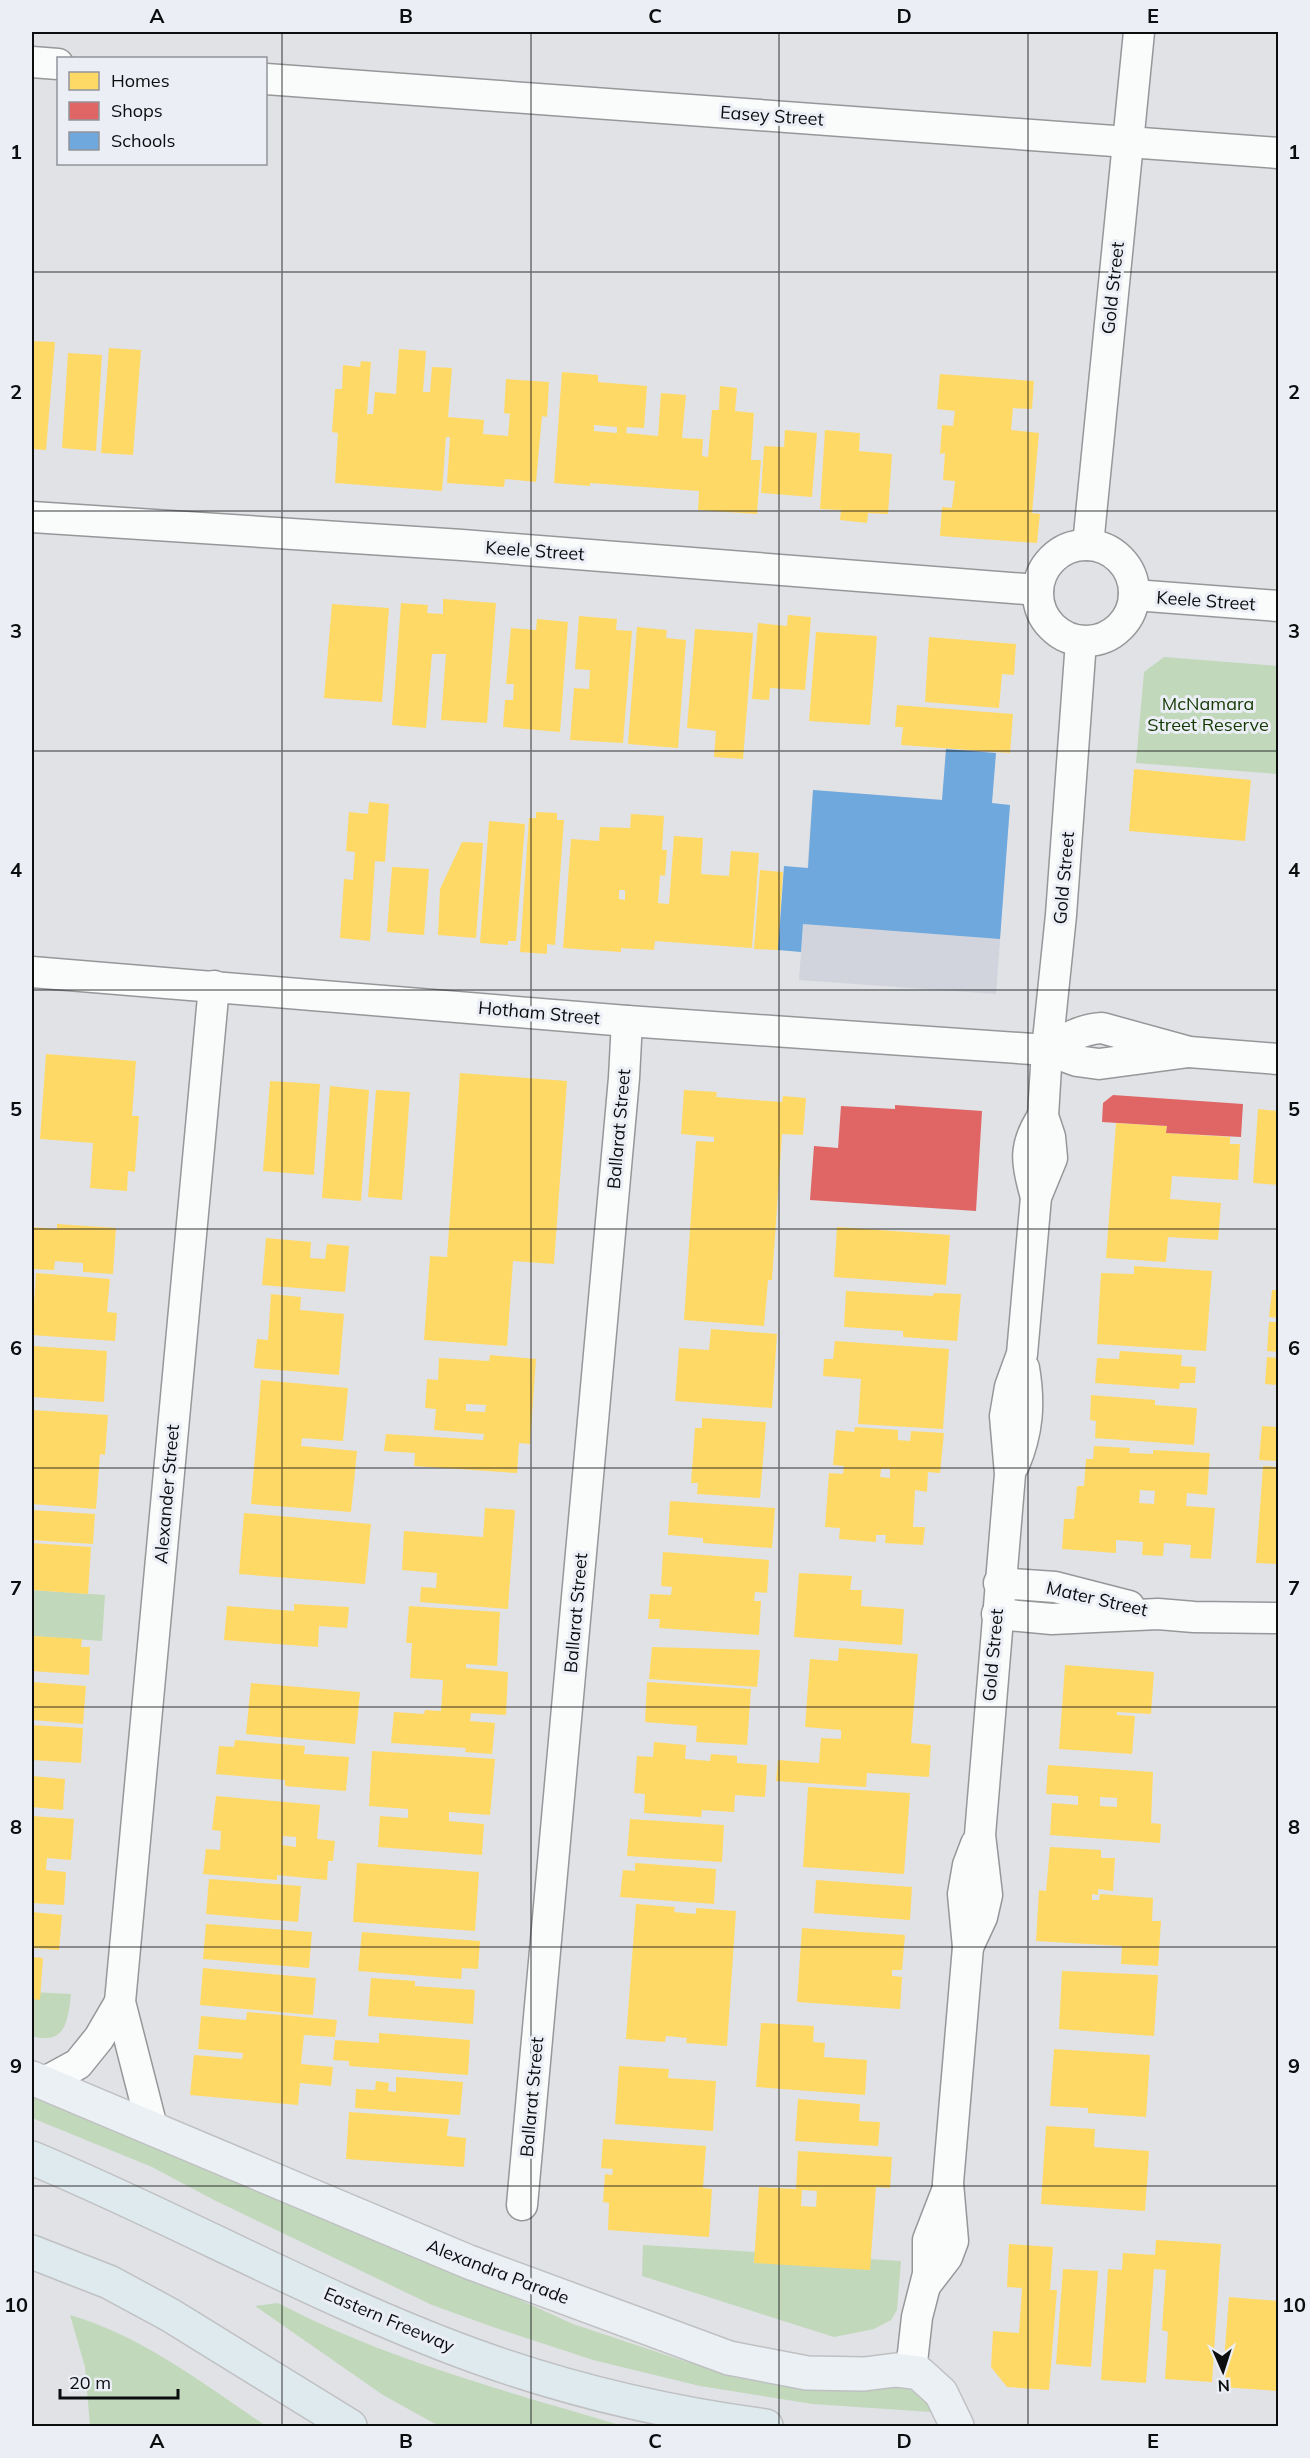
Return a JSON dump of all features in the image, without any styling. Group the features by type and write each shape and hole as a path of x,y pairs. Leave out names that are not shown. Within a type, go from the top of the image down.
{"highway":[{"name":"Eastern Freeway","path":"32,2158 103,2188 319,2291 476,2356 565,2385 648,2405 766,2427"},
{"path":"32,2252 108,2282 170,2315 350,2427"}],"main road":[{"name":"Alexandra Parade","path":"38,2080 469,2262 729,2358 807,2373 845,2375 911,2371"},
{"path":"911,2371 919,2373 934,2385 947,2402 957,2427"}],"street":[{"name":"Gold Street","path":"1088,545 1139,32"},
{"path":"32,62 57,64"},
{"name":"Easey Street","path":"267,79 1278,153"},
{"name":"Keele Street","path":"32,517 462,545 1038,590"},
{"path":"1088,545 1102,548 1116,555 1126,566 1133,580 1134,595 1131,610 1117,629 1097,640 1081,641 1067,638 1050,624 1039,605 1038,590 1041,576 1054,558 1073,547 1088,545"},
{"name":"Keele Street","path":"1134,595 1278,606"},
{"name":"Gold Street","path":"911,2371 917,2317 927,2283 927,2240 948,2183 968,1947 963,1894 968,1865 980,1835 999,1583 1010,1474 1005,1416 1010,1387 1022,1354 1036,1197 1027,1154 1032,1133 1043,1116 1047,1050 1064,880 1081,641"},
{"name":"Hotham Street","path":"32,972 627,1021 1047,1050 1077,1061 1099,1064 1189,1052 1278,1059"},
{"name":"Alexander Street","path":"153,2127 120,2002 214,986"},
{"name":"Ballarat Street","path":"522,2205 624,1078 627,1021"},
{"name":"Mater Street","path":"999,1583 1055,1587 1158,1614"},
{"name":"Mater Street","path":"997,1614 1052,1619 1158,1614 1278,1618"},
{"name":"Alexander Street","path":"38,2080 78,2064 99,2037 120,2002"}],"shaded area":[{"path":"813,790 1010,805 996,994 799,980"}],"green space":[{"name":"McNamara Street Reserve","path":"1164,657 1278,666 1278,774 1136,763 1144,672"},
{"path":"32,1590 105,1595 102,1641 32,1636"},
{"path":"32,1992 71,1994 66,2021 58,2034 43,2038 32,2036"},
{"path":"32,2093 465,2275 573,2324 684,2361 759,2382 899,2386 919,2395 931,2412 813,2404 700,2386 593,2360 493,2327 432,2305 214,2200 152,2167 32,2118"},
{"path":"643,2245 901,2261 897,2310 891,2320 874,2329 834,2337 642,2276"},
{"path":"278,2303 319,2323 404,2358 491,2387 623,2426 439,2426 383,2395 255,2306"},
{"path":"70,2315 97,2324 147,2348 266,2426 90,2426 85,2367"}],"building: Homes":[{"path":"32,341 55,342 46,450 32,449"},
{"path":"109,348 141,350 133,455 101,453"},
{"path":"399,349 426,351 423,392 430,392 432,367 452,368 448,417 484,420 483,434 508,436 510,414 504,413 506,379 549,382 547,417 542,416 536,482 505,479 504,487 447,483 450,437 446,437 442,491 335,483 338,433 332,432 335,389 342,389 343,365 360,367 361,361 371,362 367,414 373,414 375,392 396,394"},
{"path":"68,353 102,355 96,451 62,448"},
{"path":"562,372 598,375 598,382 647,386 644,428 627,427 626,433 658,436 661,393 686,395 682,438 703,439 702,456 708,457 712,410 719,410 720,386 737,388 735,411 754,413 751,460 761,460 757,514 698,510 699,491 590,483 590,486 554,483","holes":["594,425 617,427 617,433 594,431"]},
{"path":"940,374 1034,381 1032,409 1013,408 1011,430 1039,433 1032,513 1040,514 1037,543 940,536 942,507 952,508 955,481 943,480 945,453 940,454 942,425 953,426 955,411 937,409"},
{"path":"785,430 817,433 812,497 761,493 764,446 784,447"},
{"path":"825,430 860,433 859,451 892,454 888,514 868,513 867,523 840,520 841,510 820,509"},
{"path":"443,599 496,603 487,723 441,720 446,654 432,654 426,728 392,725 401,603 428,605 427,613 443,614"},
{"path":"332,604 389,608 382,702 324,698"},
{"path":"788,615 811,617 805,690 770,688 769,700 752,699 758,623 787,626"},
{"path":"579,616 617,619 616,630 632,631 623,743 570,740 574,688 589,689 590,670 575,669"},
{"path":"537,619 568,622 560,732 503,727 505,700 513,700 514,684 506,684 511,628 536,630"},
{"path":"637,627 667,630 666,638 686,640 678,748 628,744"},
{"path":"695,629 753,633 743,759 714,757 716,731 687,728"},
{"path":"816,632 877,636 870,725 809,721"},
{"path":"929,637 1016,644 1014,675 1002,674 999,708 925,702"},
{"path":"897,705 1013,714 1010,753 901,745 903,727 895,727"},
{"path":"1134,769 1251,780 1245,841 1129,831"},
{"path":"369,802 389,804 385,862 375,861 370,941 340,938 344,879 353,880 355,852 346,851 349,812 368,814"},
{"path":"536,812 557,813 557,820 564,820 555,945 547,944 547,954 520,952 529,818 536,818"},
{"path":"631,814 664,816 662,850 667,850 665,876 660,875 658,903 669,904 674,836 703,838 701,874 729,876 731,851 759,853 752,948 655,941 654,950 621,948 621,952 563,948 571,839 599,841 600,827 630,828","holes":["619,890 625,890 625,900 619,899"]},
{"path":"489,821 525,824 516,941 508,941 508,945 480,943"},
{"path":"462,842 483,843 476,938 438,935 440,889"},
{"path":"392,867 429,869 424,935 387,932"},
{"path":"760,870 783,872 778,950 754,949"},
{"path":"46,1054 136,1061 132,1116 139,1116 135,1172 128,1171 127,1191 90,1188 93,1143 40,1139"},
{"path":"460,1073 567,1081 554,1264 513,1261 507,1346 424,1340 430,1256 447,1257"},
{"path":"270,1081 320,1084 314,1175 263,1171"},
{"path":"330,1086 369,1090 361,1201 322,1198"},
{"path":"376,1090 410,1092 402,1200 368,1197"},
{"path":"684,1090 717,1092 716,1097 782,1102 783,1096 806,1098 803,1135 782,1134 772,1280 768,1280 764,1326 684,1320 696,1141 714,1142 714,1137 681,1134"},
{"path":"1258,1109 1278,1111 1278,1185 1253,1183"},
{"path":"1116,1123 1167,1126 1166,1133 1230,1137 1230,1144 1240,1144 1238,1180 1172,1176 1170,1199 1221,1203 1218,1240 1168,1237 1166,1262 1106,1258"},
{"path":"57,1224 116,1228 113,1274 83,1272 83,1263 55,1261 54,1270 32,1269 32,1227 57,1229"},
{"path":"837,1227 950,1235 946,1285 834,1277"},
{"path":"266,1238 311,1242 310,1258 325,1259 327,1244 349,1246 345,1292 262,1285"},
{"path":"1134,1266 1212,1271 1206,1351 1097,1344 1101,1273 1134,1274"},
{"path":"36,1273 110,1279 107,1312 117,1313 115,1341 32,1335"},
{"path":"1272,1290 1278,1290 1278,1318 1269,1317"},
{"path":"846,1291 933,1296 934,1293 961,1294 957,1341 903,1337 903,1331 844,1327"},
{"path":"271,1294 301,1297 300,1310 344,1314 339,1375 254,1368 257,1339 268,1340"},
{"path":"1269,1322 1278,1322 1278,1352 1267,1351"},
{"path":"711,1329 777,1334 772,1408 675,1401 679,1348 709,1350"},
{"path":"835,1341 949,1349 943,1429 858,1424 861,1379 823,1376 824,1359 833,1359"},
{"path":"32,1346 107,1351 104,1402 33,1397"},
{"path":"1120,1351 1182,1355 1181,1366 1196,1367 1195,1383 1180,1383 1179,1389 1095,1383 1097,1358 1119,1359"},
{"path":"490,1355 536,1359 530,1444 519,1443 517,1473 414,1466 415,1453 384,1451 386,1434 483,1440 484,1434 434,1430 436,1409 425,1408 427,1379 438,1380 439,1358 489,1361","holes":["466,1404 486,1405 485,1412 466,1411"]},
{"path":"1267,1357 1278,1358 1278,1385 1265,1384"},
{"path":"261,1380 348,1388 343,1441 302,1438 301,1446 357,1451 351,1512 251,1504"},
{"path":"1091,1395 1155,1400 1155,1405 1197,1408 1194,1445 1095,1438 1096,1421 1090,1420"},
{"path":"32,1410 108,1415 105,1455 100,1454 96,1509 32,1504"},
{"path":"702,1418 766,1422 760,1498 697,1494 698,1483 691,1483 695,1428 702,1428"},
{"path":"1262,1426 1278,1427 1278,1461 1259,1460"},
{"path":"855,1427 898,1430 898,1440 910,1441 911,1431 944,1433 940,1473 928,1472 927,1492 915,1490 913,1527 925,1527 923,1545 885,1543 886,1535 876,1535 876,1542 839,1539 840,1528 825,1527 829,1473 843,1474 844,1466 833,1465 836,1430 854,1432","holes":["881,1469 890,1469 890,1478 880,1477"]},
{"path":"1094,1446 1130,1448 1129,1453 1153,1454 1153,1450 1210,1453 1207,1495 1187,1493 1186,1506 1215,1508 1211,1559 1190,1558 1191,1545 1164,1543 1163,1556 1142,1555 1143,1542 1116,1540 1116,1553 1062,1549 1064,1519 1074,1519 1077,1486 1084,1486 1086,1459 1093,1459","holes":["1140,1490 1155,1491 1154,1504 1139,1503"]},
{"path":"1263,1466 1278,1467 1278,1564 1256,1563"},
{"path":"670,1501 775,1508 772,1548 703,1543 703,1538 668,1535"},
{"path":"485,1508 515,1510 508,1609 420,1602 421,1587 436,1588 437,1573 402,1570 404,1531 483,1537"},
{"path":"32,1510 95,1514 93,1544 32,1540"},
{"path":"244,1513 371,1524 365,1584 239,1574"},
{"path":"32,1543 91,1547 88,1594 32,1590"},
{"path":"663,1552 769,1560 767,1593 755,1592 754,1601 761,1601 759,1635 659,1628 660,1619 648,1619 650,1594 671,1595 672,1587 661,1586"},
{"path":"799,1573 852,1576 850,1590 862,1590 861,1606 904,1609 902,1645 794,1637"},
{"path":"294,1604 349,1607 347,1628 319,1626 318,1647 224,1640 227,1606 294,1611"},
{"path":"409,1606 500,1612 497,1666 466,1664 466,1668 508,1672 506,1715 471,1713 470,1721 495,1723 492,1754 465,1752 466,1748 391,1743 394,1712 424,1714 425,1710 441,1711 443,1680 410,1678 412,1643 406,1643"},
{"path":"32,1636 82,1639 81,1647 90,1647 89,1675 32,1671"},
{"path":"652,1647 760,1650 757,1687 649,1679"},
{"path":"839,1648 918,1654 911,1743 931,1745 929,1777 867,1773 866,1787 776,1781 778,1760 819,1763 821,1738 841,1739 841,1730 805,1727 810,1659 838,1661"},
{"path":"1065,1665 1154,1672 1151,1714 1117,1712 1117,1715 1135,1716 1132,1754 1059,1749"},
{"path":"32,1682 86,1686 83,1724 32,1720"},
{"path":"647,1682 751,1689 747,1745 696,1742 697,1726 645,1722"},
{"path":"251,1683 360,1692 355,1744 246,1734"},
{"path":"32,1725 83,1728 81,1763 32,1760"},
{"path":"235,1740 305,1746 304,1754 349,1757 346,1791 285,1786 285,1780 216,1774 219,1746 234,1747"},
{"path":"654,1742 686,1745 685,1759 710,1761 711,1754 737,1756 737,1763 767,1765 765,1797 735,1795 734,1812 702,1810 701,1817 644,1813 645,1794 634,1793 637,1756 653,1757"},
{"path":"372,1751 495,1759 490,1815 449,1812 449,1821 484,1824 482,1855 378,1847 380,1816 408,1818 408,1809 369,1806"},
{"path":"1048,1765 1153,1772 1151,1823 1161,1824 1160,1843 1050,1835 1052,1803 1078,1805 1078,1796 1046,1794","holes":["1100,1797 1117,1798 1117,1807 1100,1806"]},
{"path":"32,1776 65,1779 63,1810 32,1807"},
{"path":"808,1787 910,1793 904,1874 803,1867"},
{"path":"216,1796 320,1805 317,1839 335,1841 333,1861 328,1861 327,1880 277,1875 277,1880 203,1874 206,1849 220,1850 221,1831 212,1830","holes":["283,1836 296,1837 296,1847 282,1845"]},
{"path":"32,1816 74,1819 71,1860 47,1858 46,1870 66,1872 64,1905 32,1903"},
{"path":"630,1819 724,1825 722,1862 627,1856"},
{"path":"1050,1847 1101,1850 1101,1858 1115,1858 1113,1891 1098,1889 1098,1895 1092,1894 1092,1900 1099,1900 1100,1894 1153,1898 1152,1921 1161,1921 1158,1966 1121,1964 1122,1946 1036,1941 1039,1890 1046,1891"},
{"path":"357,1863 479,1872 475,1931 353,1922"},
{"path":"635,1863 716,1869 714,1904 620,1897 623,1870 635,1871"},
{"path":"209,1879 301,1886 298,1922 206,1914"},
{"path":"816,1880 912,1887 910,1920 814,1913"},
{"path":"636,1904 675,1907 674,1912 696,1914 696,1908 736,1911 727,2046 686,2043 687,2038 666,2036 665,2042 626,2039"},
{"path":"32,1912 62,1915 59,1950 32,1948"},
{"path":"206,1924 312,1932 309,1968 203,1959"},
{"path":"802,1928 905,1935 902,1970 892,1970 892,1976 902,1977 900,2009 797,2002"},
{"path":"362,1932 480,1941 478,1969 462,1968 461,1979 358,1971"},
{"path":"32,1957 43,1958 40,2000 32,1999"},
{"path":"203,1968 316,1978 313,2015 200,2005"},
{"path":"1062,1971 1158,1975 1154,2036 1059,2029"},
{"path":"371,1978 415,1981 415,1986 475,1990 473,2024 368,2016"},
{"path":"247,2012 337,2020 335,2037 304,2035 301,2064 333,2067 331,2086 300,2083 298,2105 190,2095 194,2055 242,2059 243,2053 198,2049 201,2016 246,2020"},
{"path":"761,2023 814,2026 813,2042 825,2043 824,2057 867,2060 865,2095 756,2087"},
{"path":"379,2033 470,2040 468,2075 349,2066 349,2061 333,2060 335,2040 379,2043"},
{"path":"1054,2049 1150,2055 1146,2117 1088,2113 1088,2108 1050,2106"},
{"path":"619,2066 669,2069 668,2078 716,2081 713,2131 615,2124"},
{"path":"396,2077 463,2082 460,2115 355,2108 356,2089 375,2090 376,2081 389,2083 388,2091 396,2092"},
{"path":"798,2099 860,2104 859,2121 880,2122 878,2146 795,2141"},
{"path":"349,2112 449,2119 447,2136 466,2138 464,2167 346,2159"},
{"path":"1046,2126 1095,2129 1094,2147 1149,2151 1145,2211 1041,2204"},
{"path":"603,2139 706,2146 703,2188 712,2189 709,2237 608,2230 609,2203 603,2202 605,2174 612,2175 613,2169 601,2168"},
{"path":"798,2151 892,2157 890,2188 876,2187 870,2270 754,2263 759,2187 796,2189","holes":["802,2190 817,2191 816,2207 801,2206"]},
{"path":"1156,2240 1221,2244 1212,2382 1165,2379 1168,2332 1162,2330 1166,2270 1154,2269 1146,2383 1101,2380 1108,2269 1122,2270 1123,2253 1155,2255"},
{"path":"1009,2244 1053,2247 1050,2290 1057,2290 1049,2390 1007,2387 991,2367 993,2331 1019,2333 1022,2288 1007,2287"},
{"path":"1063,2269 1098,2271 1091,2367 1056,2364"},
{"path":"1229,2297 1278,2301 1278,2391 1222,2387"}],"building: Shops":[{"path":"1113,1095 1243,1104 1241,1137 1166,1133 1167,1126 1102,1122 1103,1103"},
{"path":"895,1105 982,1111 976,1211 810,1200 814,1146 838,1148 841,1106 895,1109"}],"building: Schools":[{"path":"946,749 996,753 992,803 1010,805 1000,939 803,924 801,952 778,950 784,866 808,868 813,790 942,800"}]}
